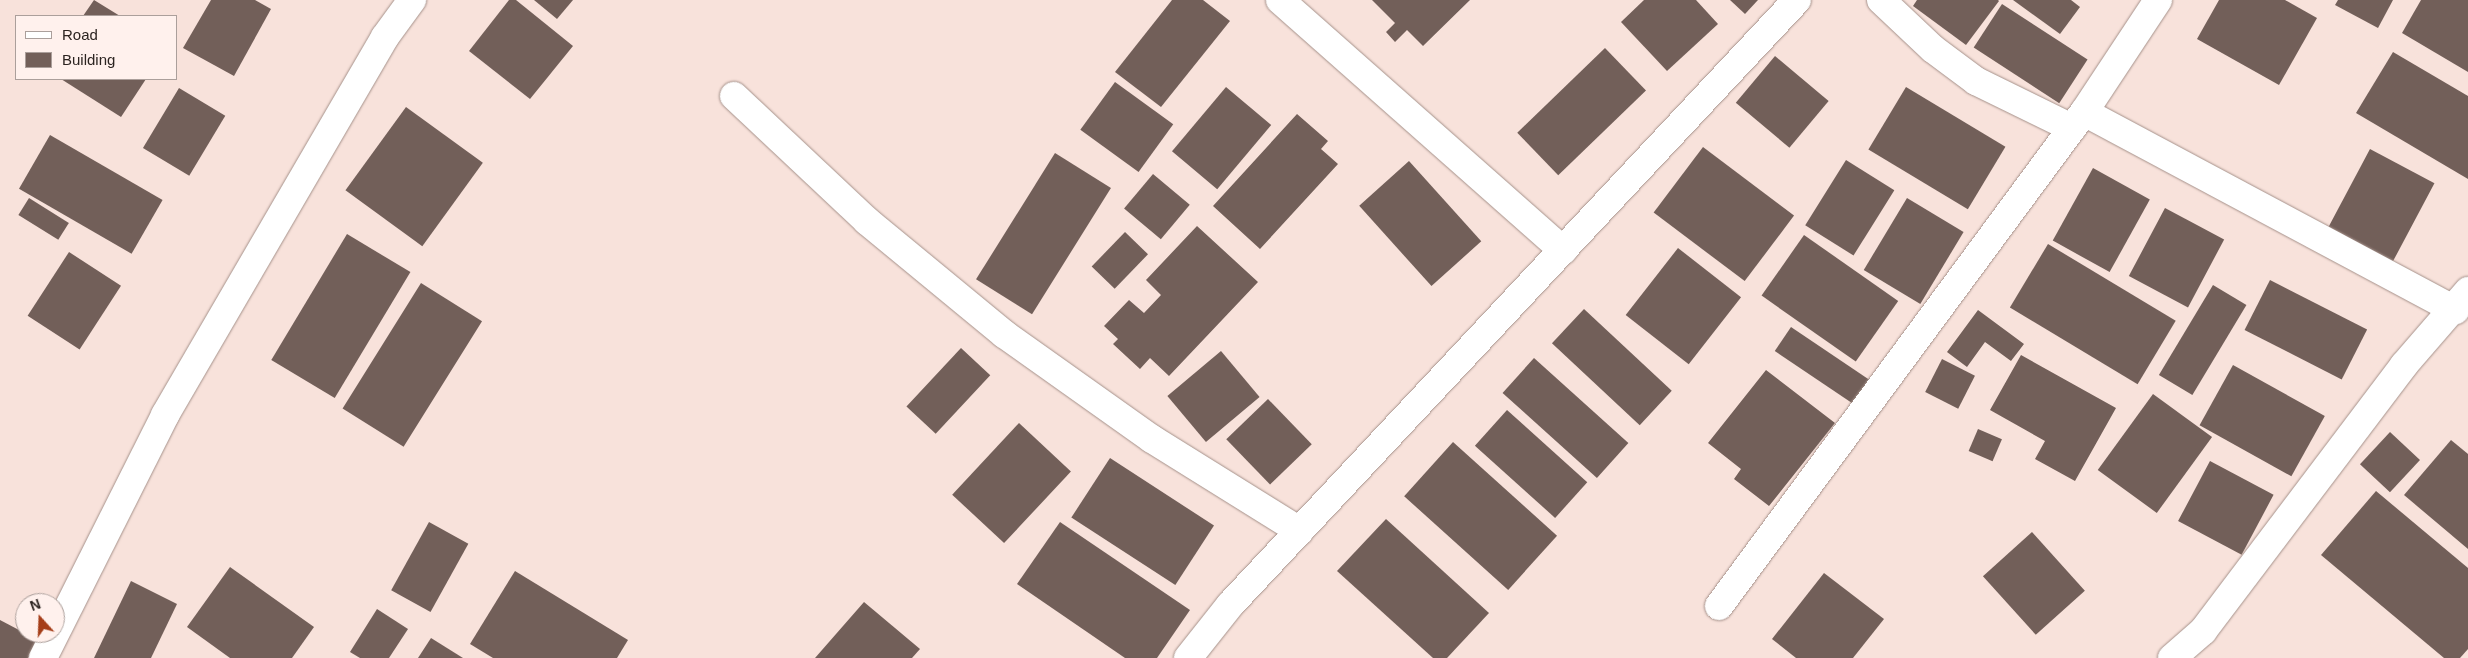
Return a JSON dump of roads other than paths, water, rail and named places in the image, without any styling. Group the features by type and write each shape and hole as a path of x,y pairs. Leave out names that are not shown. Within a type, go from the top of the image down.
{"street":[{"path":"42,658 165,414 385,37 412,0"},
{"path":"1280,0 1563,250"},
{"path":"1188,658 1300,531 1797,0"},
{"path":"1882,0 1933,50 1976,81 2078,120 2461,301 2404,365 2203,631 2172,658"},
{"path":"1719,606 2078,120 2158,0"},
{"path":"734,96 867,221 1004,334 1152,439 1300,531"},
{"path":"2197,658 2203,631"}]}
